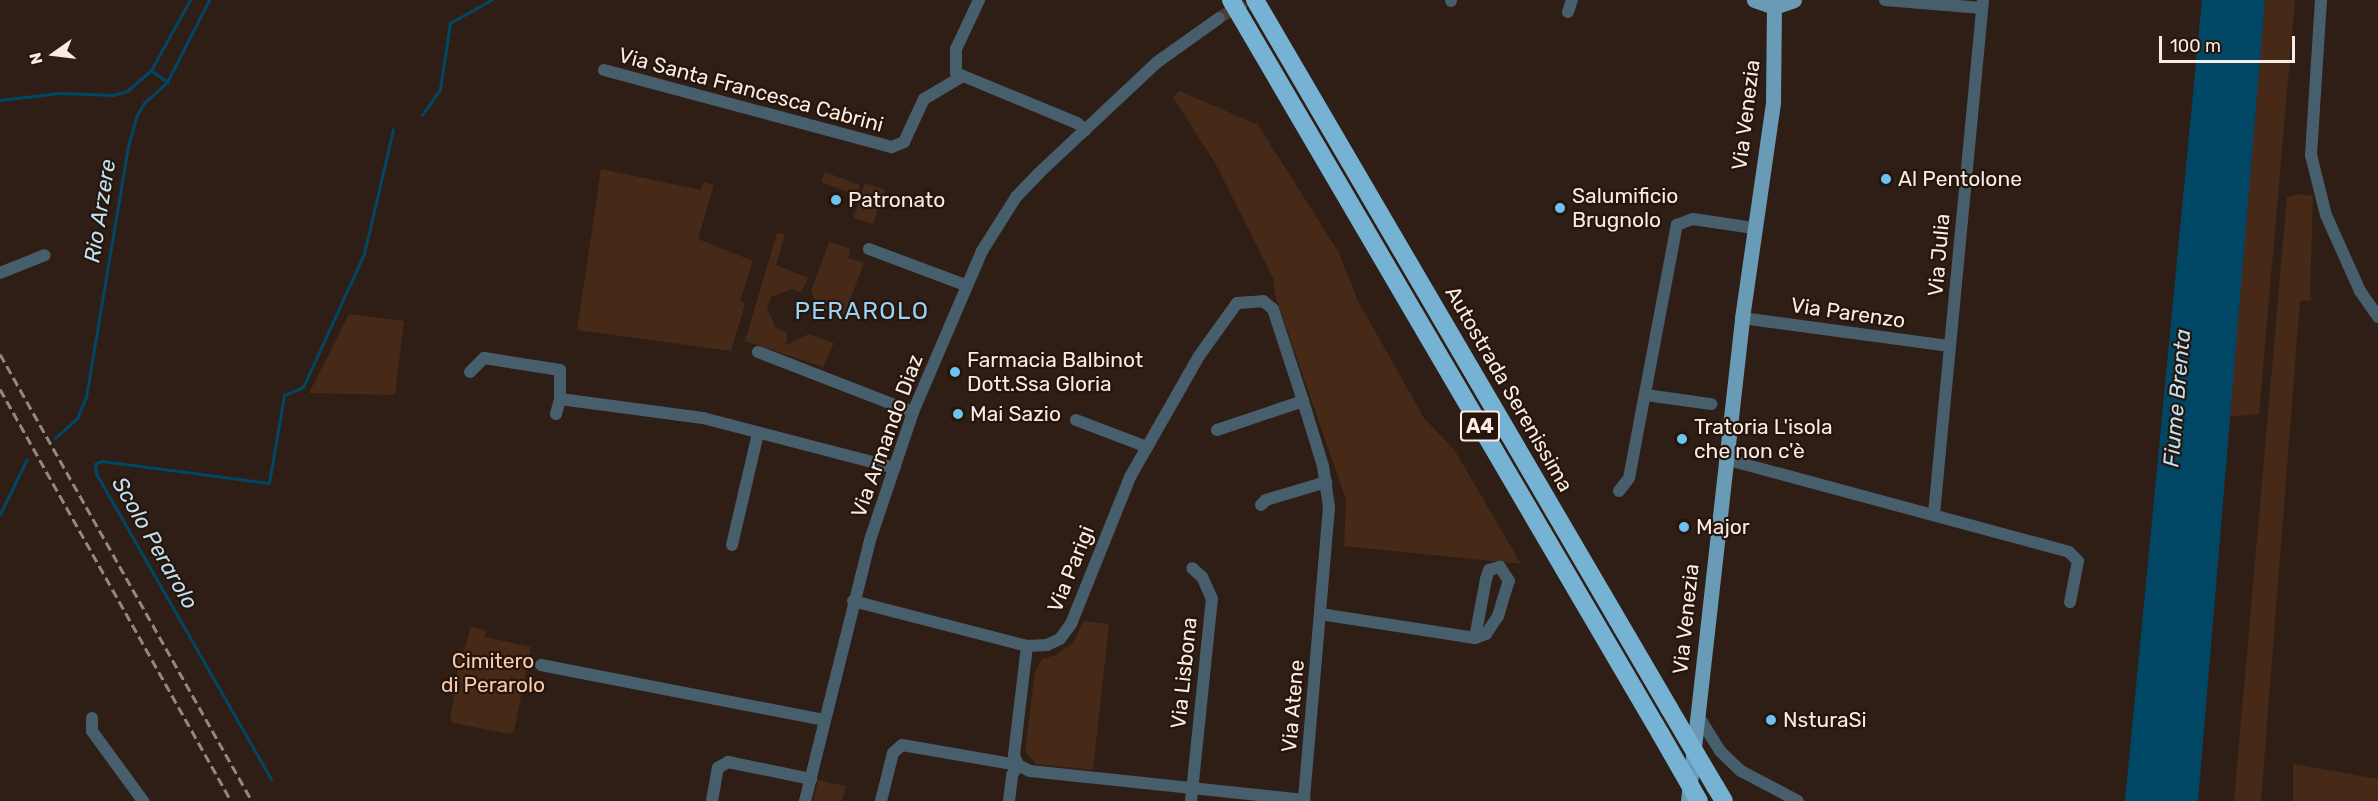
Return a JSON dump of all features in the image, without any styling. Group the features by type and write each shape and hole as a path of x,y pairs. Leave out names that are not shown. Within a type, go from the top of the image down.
{"highway":[{"name":"Autostrada Serenissima","path":"1231,0 1699,801"},
{"name":"Autostrada Serenissima","path":"1255,0 1719,794"}],"main road":[{"path":"1755,0 1774,7 1795,0"},
{"name":"Via Venezia","path":"1688,801 1742,318 1774,93 1774,7"}],"street":[{"path":"979,0 953,59 956,73 1077,123 1085,130"},
{"path":"1885,0 1982,4"},
{"path":"2321,0 2311,155 2326,215 2343,255 2378,317"},
{"name":"Via Julia","path":"1934,514 1982,4"},
{"name":"Via Armando Diaz","path":"805,801 853,601 913,412 965,285 1016,197 1156,63 1219,18"},
{"name":"Via Santa Francesca Cabrini","path":"603,70 892,147 904,142 924,99 961,77"},
{"path":"1619,491 1629,478 1677,225 1693,219 1753,228"},
{"path":"869,249 965,285"},
{"path":"0,273 45,255"},
{"name":"Via Atene","path":"1254,299 1273,309 1326,482 1329,518 1304,801"},
{"name":"Via Parigi","path":"853,601 1027,646 1053,643 1068,629 1122,496 1147,447 1219,325 1237,303 1254,299"},
{"name":"Via Parenzo","path":"1742,318 1950,346"},
{"path":"758,352 913,412"},
{"path":"470,372 484,358 560,370 560,399 556,414"},
{"path":"1646,394 1711,404"},
{"path":"560,399 704,418 895,468"},
{"path":"1217,430 1303,402"},
{"path":"1076,420 1147,447"},
{"path":"732,545 758,433"},
{"path":"1725,459 1934,514 2073,554 2077,566 2070,602"},
{"path":"1261,505 1266,500 1326,482"},
{"path":"1320,614 1475,638 1486,634 1498,616 1509,581 1500,567 1489,570 1485,579 1475,638"},
{"name":"Via Lisbona","path":"1191,795 1212,598 1202,577 1192,568"},
{"path":"1018,765 1014,755 1027,646"},
{"path":"541,664 824,720"},
{"path":"92,718 92,731 143,801"},
{"path":"1696,721 1702,722 1720,751 1741,771 1798,801"},
{"path":"880,801 893,753 902,745 1018,765 1030,771 1191,795 1304,801"},
{"path":"712,801 718,768 728,762 810,779"},
{"path":"1009,801 1012,775 1018,765"}],"green space":[{"path":"2265,0 2295,0 2259,414 2227,417"},
{"path":"1180,91 1258,125 1338,251 1358,301 1424,418 1455,451 1521,564 1344,546 1346,500 1275,295 1273,278 1215,163 1173,97"},
{"path":"601,169 701,190 704,182 714,185 698,239 753,261 740,301 745,304 731,351 577,330"},
{"path":"825,172 860,185 857,195 821,182"},
{"path":"865,183 885,190 873,224 853,218"},
{"path":"2298,194 2313,196 2310,296 2313,300 2300,301 2261,801 2234,801 2287,197"},
{"path":"777,233 785,234 776,265 808,278 801,292 792,289 771,297 767,308 776,328 787,333 786,345 809,334 834,343 823,367 745,341"},
{"path":"829,242 851,249 848,258 864,263 844,316 817,305 811,291"},
{"path":"349,314 404,321 395,395 309,393"},
{"path":"1084,621 1109,624 1093,770 1036,764 1026,752 1035,671 1042,659 1056,655 1073,643"},
{"name":"Cimitero di Perarolo","path":"471,627 486,630 485,637 531,647 514,731 510,734 453,723 450,719 456,688 460,688 461,683 457,682 458,657 462,657"},
{"path":"2293,764 2378,779 2378,801 2293,801"},
{"path":"818,780 846,786 842,801 813,801"}],"water":[{"name":"Fiume Brenta","path":"2202,0 2265,0 2198,801 2125,801"}],"waterway":[{"path":"0,100 59,93 113,95 127,91 151,70 190,0"},
{"name":"Rio Arzere","path":"55,438 77,418 86,397 128,146 137,115 144,103 167,82 209,0"},
{"name":"Scolo Perarolo","path":"422,115 440,89 450,23 491,0"},
{"path":"151,70 167,82"},
{"name":"Scolo Perarolo","path":"271,779 96,473 95,464 102,461 269,483 284,395 303,387 364,254 393,129"},
{"name":"Rio Arzere","path":"0,514 27,459"}],"tunnel":[{"path":"1219,18 1248,0"}],"railway":[{"path":"0,354 252,801"},
{"path":"0,389 231,801"}],"place":[{"name":"Al Pentolone","path":"1886,179"},
{"name":"Patronato","path":"836,200"},
{"name":"Salumificio Brugnolo","path":"1560,208"},
{"name":"Farmacia Balbinot Dott.Ssa Gloria","path":"955,372"},
{"name":"Mai Sazio","path":"958,414"},
{"name":"Tratoria L'isola che non c'è","path":"1682,439"},
{"name":"Major","path":"1684,527"},
{"name":"NsturaSi","path":"1771,720"}],"district":[{"name":"PERAROLO","path":"862,312"}]}
